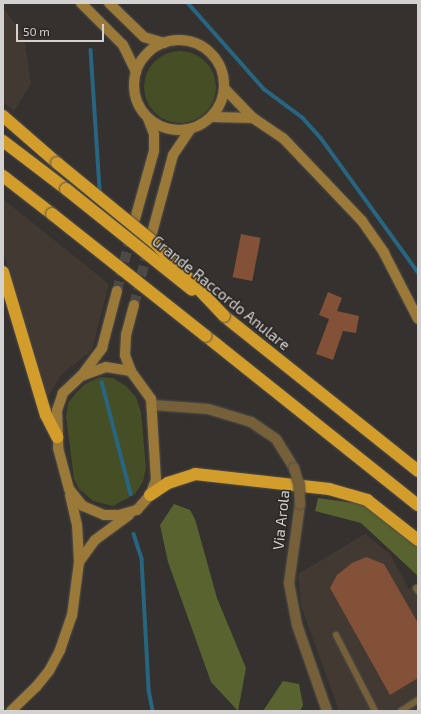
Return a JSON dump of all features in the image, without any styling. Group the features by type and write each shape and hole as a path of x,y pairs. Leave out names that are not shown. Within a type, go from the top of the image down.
{"highway":[{"path":"3,116 57,163 156,244 224,316"},
{"name":"Grande Raccordo Anulare","path":"3,141 66,189 418,471"},
{"path":"3,176 418,504"},
{"path":"3,272 46,415 57,437"},
{"path":"150,495 168,482 195,474 329,489 367,500 418,540"}],"main road":[{"path":"81,3 122,45 136,72 136,97 148,118 154,134 154,151 135,219"},
{"path":"109,3 144,37 164,43"},
{"path":"136,72 148,54 164,43 181,40 204,47 220,65 224,88 222,98 212,117 190,130 173,155 152,233"},
{"path":"224,88 253,118 283,138 362,221 384,253 418,319"},
{"path":"212,117 253,118"},
{"path":"148,118 168,129 190,130"},
{"path":"11,711 36,687 60,650 75,603 78,562 77,525 57,437 56,418 60,400 68,386 81,376 102,348 117,291"},
{"path":"78,562 95,540 137,510 150,495 157,474 153,405 149,394 131,371 125,346 134,305"},
{"path":"81,376 106,367 131,371"},
{"path":"69,489 83,506 104,515 119,515 137,510"}],"street":[{"name":"Via Arola","path":"153,405 208,409 251,422 276,439 294,468 299,484 300,504 289,583 297,625 328,711"}],"lane":[{"path":"336,635 375,711"},
{"path":"401,711 418,700"}],"shaded area":[{"path":"3,7 24,36 31,84 14,111 3,102"},
{"path":"3,199 109,284 92,350 60,376 47,399 3,251"},
{"path":"365,534 390,554 409,589 418,584 418,711 339,711 301,606 298,574"}],"green space":[{"path":"180,51 200,57 210,67 216,87 210,107 200,117 180,123 160,117 150,107 144,87 150,67 160,57"},
{"path":"100,377 113,378 126,386 136,397 141,412 146,468 143,482 135,494 113,506 93,501 79,489 74,479 66,417 68,403 76,393 85,384"},
{"path":"318,498 369,505 418,547 418,576 361,523 315,511"},
{"path":"174,504 190,510 195,519 217,598 246,668 238,711 211,682 168,562 160,525"},
{"path":"283,681 299,684 303,705 300,711 263,711"}],"building":[{"path":"241,234 261,238 252,281 233,277"},
{"path":"328,292 342,298 337,311 359,316 356,333 343,331 333,360 316,354 329,319 319,315"},
{"path":"366,557 384,564 418,623 418,678 390,695 330,588 337,575 352,563"}],"waterway":[{"path":"188,3 264,89 303,118 321,138 418,272"},
{"path":"91,50 100,191"},
{"path":"102,382 131,494"},
{"path":"134,534 142,559 149,690 153,711"}],"tunnel":[{"path":"117,291 135,219"},
{"path":"134,305 152,233"}]}
